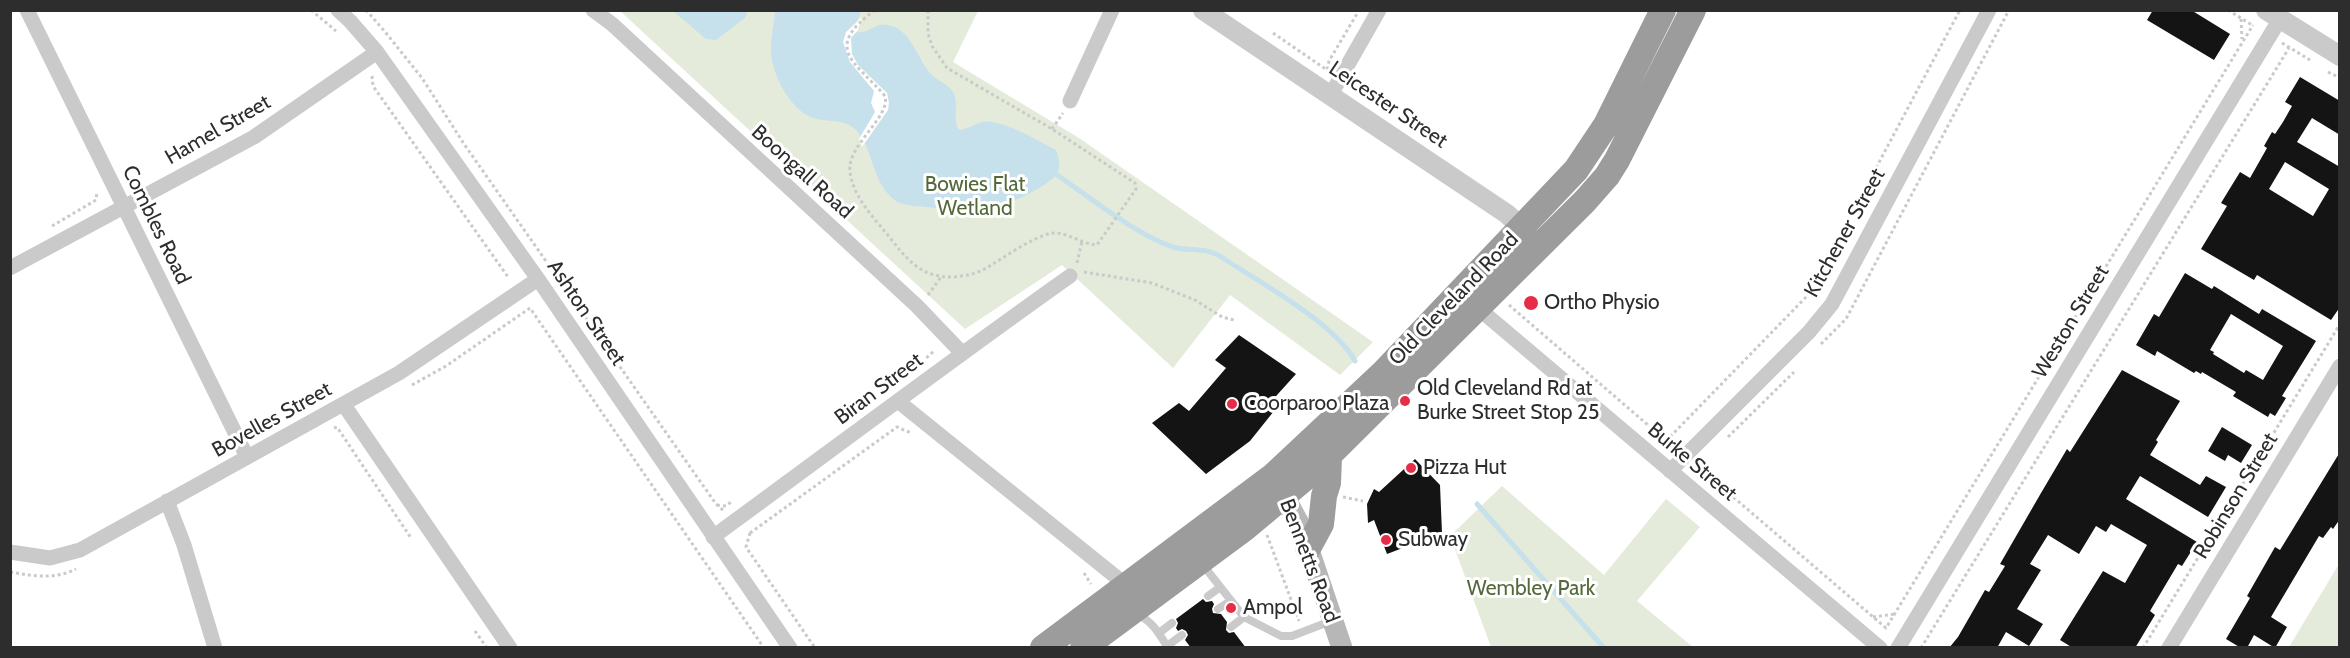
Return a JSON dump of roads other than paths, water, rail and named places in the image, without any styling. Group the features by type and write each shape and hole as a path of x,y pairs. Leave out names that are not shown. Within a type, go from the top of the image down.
{"highway":[{"name":"Old Cleveland Road","path":"1095,641 1200,561 1279,485 1576,170 1595,143 1663,10"},
{"name":"Old Cleveland Road","path":"1043,648 1126,585 1279,485 1329,457 1586,201 1607,176 1693,10"},
{"path":"1308,548 1321,524 1328,483 1329,457"}],"main road":[{"name":"Bennetts Road","path":"1279,485 1302,529 1342,648"}],"street":[{"name":"Combles Road","path":"27,10 247,457"},
{"name":"Ashton Street","path":"338,10 377,52 538,279 790,648"},
{"name":"Boongall Road","path":"592,10 612,24 918,306 962,353"},
{"path":"1070,101 1112,10"},
{"name":"Leicester Street","path":"1203,10 1507,214 1540,246"},
{"path":"1330,96 1379,10"},
{"name":"Kitchener Street","path":"1670,471 1809,332 1832,304 1989,10"},
{"path":"2273,15 2339,54"},
{"name":"Weston Street","path":"1898,648 2273,15"},
{"name":"Hamel Street","path":"10,268 254,137 377,52"},
{"name":"Biran Street","path":"713,537 1073,273"},
{"name":"Bovelles Street","path":"10,552 50,558 80,550 399,373 538,279"},
{"name":"Burke Street","path":"1478,308 1880,648"},
{"name":"Robinson Street","path":"2169,648 2340,366"},
{"path":"899,402 1126,585"},
{"path":"344,405 510,648"},
{"path":"167,501 184,545 215,648"}],"lane":[{"path":"1200,561 1244,617 1281,636 1287,637 1303,633 1333,620"},
{"path":"1208,596 1219,588"},
{"path":"1218,609 1230,601"},
{"path":"1130,613 1147,619 1167,647 1182,635"},
{"path":"1231,627 1244,617"},
{"path":"1159,633 1172,623"}],"water":[{"path":"673,11 747,11 745,18 716,40 706,39"},
{"path":"775,11 861,11 853,32 864,32 879,25 896,28 909,39 927,70 954,94 959,130 982,122 990,122 1019,131 1056,150 1059,170 1051,180 1029,194 992,209 958,211 911,206 896,201 882,185 862,138 856,130 836,121 813,118 797,108 790,100 778,80 772,60 771,46"}],"waterway":[{"path":"1057,175 1148,236 1177,248 1202,250 1218,255 1273,289 1330,332 1345,346 1355,361"},
{"path":"1477,504 1604,648"}],"place":[{"name":"Ortho Physio","path":"1531,303"},
{"name":"Old Cleveland Rd at Burke Street Stop 25","path":"1405,401"},
{"name":"Coorparoo Plaza","path":"1232,404"},
{"name":"Pizza Hut","path":"1411,468"},
{"name":"Subway","path":"1386,540"},
{"name":"Ampol","path":"1231,608"}],"park label":[{"name":"Bowies Flat Wetland","path":"975,197"},
{"name":"Wembley Park","path":"1531,589"}]}
